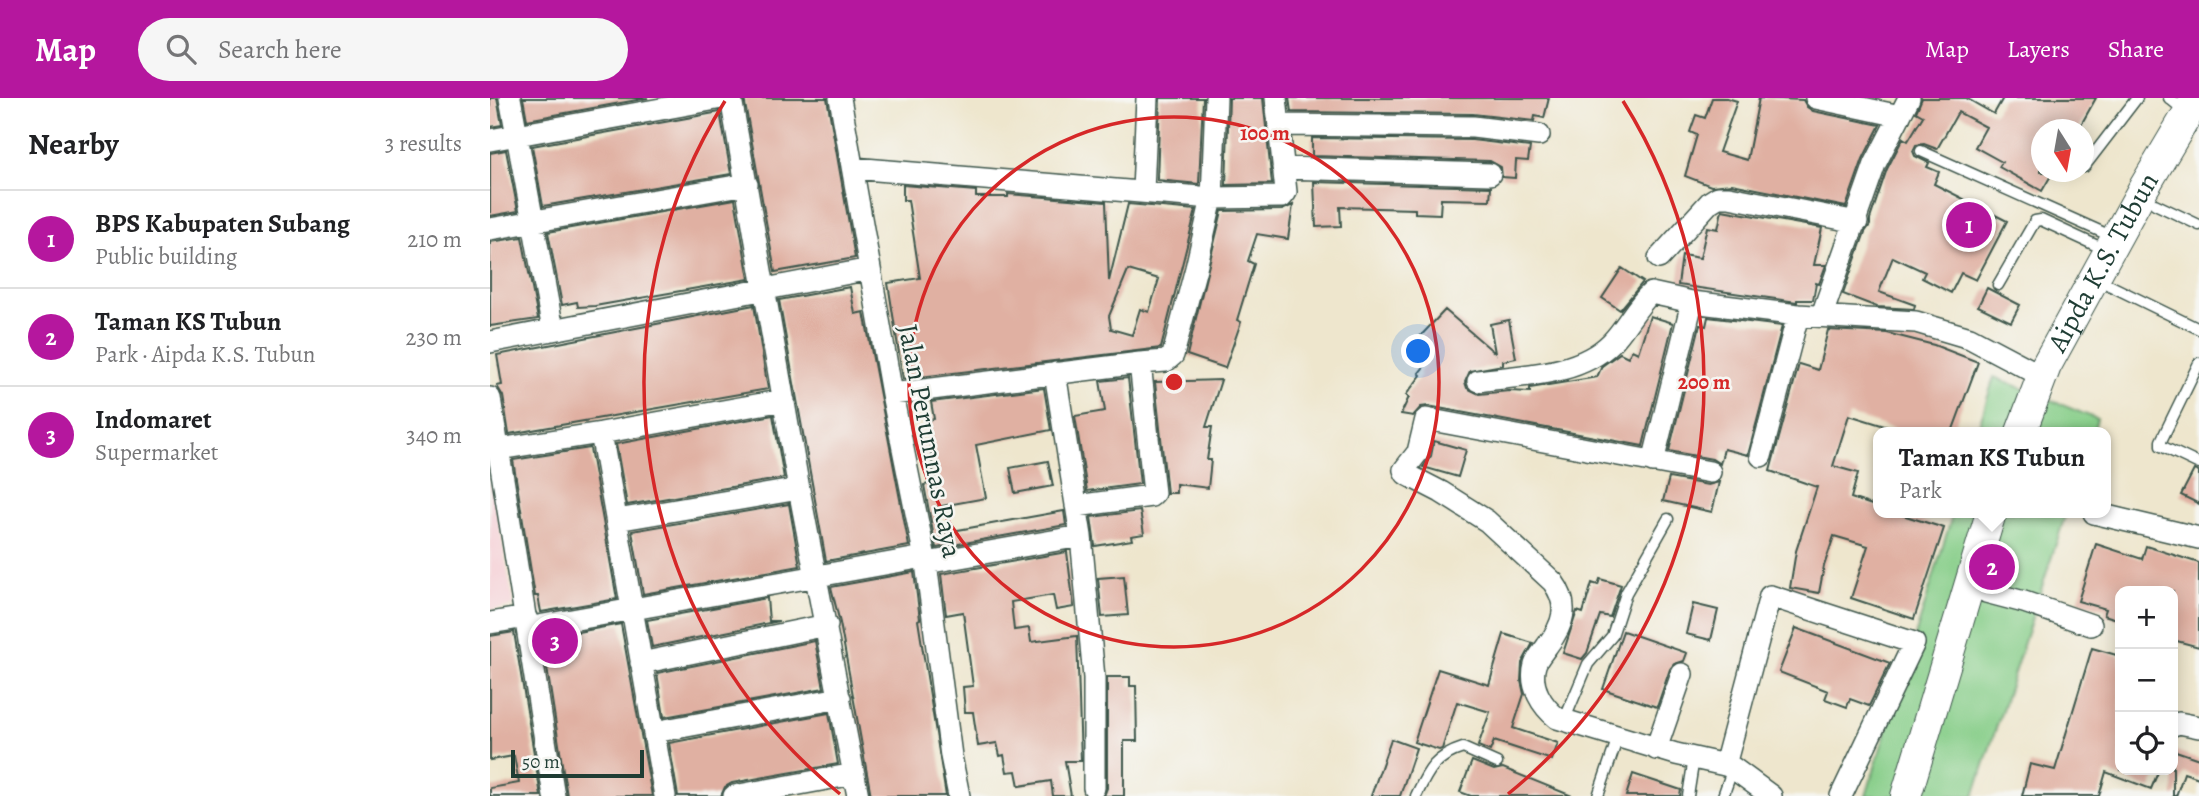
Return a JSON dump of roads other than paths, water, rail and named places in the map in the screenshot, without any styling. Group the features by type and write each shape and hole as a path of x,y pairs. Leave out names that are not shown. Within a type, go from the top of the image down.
{"street":[{"path":"510,98 553,330"},
{"path":"490,139 722,98"},
{"path":"731,98 800,489 858,796"},
{"name":"Jalan Perumnas Raya","path":"840,98 892,394 925,560 951,756 959,796"},
{"path":"1143,191 1147,98"},
{"path":"892,394 1166,361 1173,355 1212,198 1216,98"},
{"path":"853,168 1212,198 1282,197 1286,192 1276,98"},
{"path":"1816,98 1905,107 1875,164 1857,222 1822,315"},
{"name":"Aipda K.S. Tubun","path":"2042,427 2076,347 2155,204 2190,111"},
{"name":"Aipda K.S. Tubun","path":"2023,427 2042,376 2112,245 2190,111"},
{"path":"1279,125 1473,127 1539,135"},
{"path":"1283,168 1490,174"},
{"path":"490,229 747,184"},
{"path":"1659,258 1710,202 1718,197 1857,222"},
{"path":"490,342 870,269"},
{"path":"1478,381 1547,372 1590,359 1608,347 1624,330 1651,293 1692,302 1798,315 1916,322 1970,338 2042,376"},
{"path":"1653,462 1692,302"},
{"path":"1761,456 1798,315"},
{"path":"1076,506 1151,496 1154,493 1140,363"},
{"path":"1055,373 1081,537 1094,677 1094,788"},
{"path":"490,398 497,459 527,622 554,796"},
{"path":"497,459 601,433 784,400"},
{"path":"1710,472 1426,419 1418,453 1404,470 1406,474 1487,521 1544,573 1561,593 1564,599 1563,616 1554,637 1535,663 1538,696 1545,708 1557,718 1657,749 1729,767 1770,796"},
{"path":"601,433 665,796"},
{"path":"617,520 800,489"},
{"path":"2111,517 2199,538"},
{"path":"1906,796 1989,518"},
{"path":"1925,796 2008,518"},
{"path":"490,623 527,622 633,610 816,576 1081,537"},
{"path":"1986,592 2091,625"},
{"path":"1729,767 1770,596 1914,643 1841,796"},
{"path":"641,663 827,625"},
{"path":"1657,749 1682,674"},
{"path":"654,732 840,698"},
{"path":"2178,723 2199,727"},
{"path":"734,796 854,774"}],"lane":[{"path":"2094,153 2137,98"},
{"path":"1921,151 2112,245"},
{"path":"2155,204 2199,225"},
{"path":"1998,285 2035,221 2041,220 2112,245"},
{"path":"2109,285 2199,329"},
{"path":"2199,363 2161,441 2161,446 2199,464"},
{"path":"1564,720 1588,664 1612,636 1626,593 1668,519"},
{"path":"1598,796 1618,737"},
{"path":"1416,796 1431,766 1450,752 1463,748 1497,763"},
{"path":"1688,796 1694,758"},
{"path":"1723,796 1729,767"}],"place":[{"name":"BPS Kabupaten Subang","path":"1969,225"},
{"name":"Taman KS Tubun","path":"1992,567"},
{"name":"Indomaret","path":"555,641"}]}
